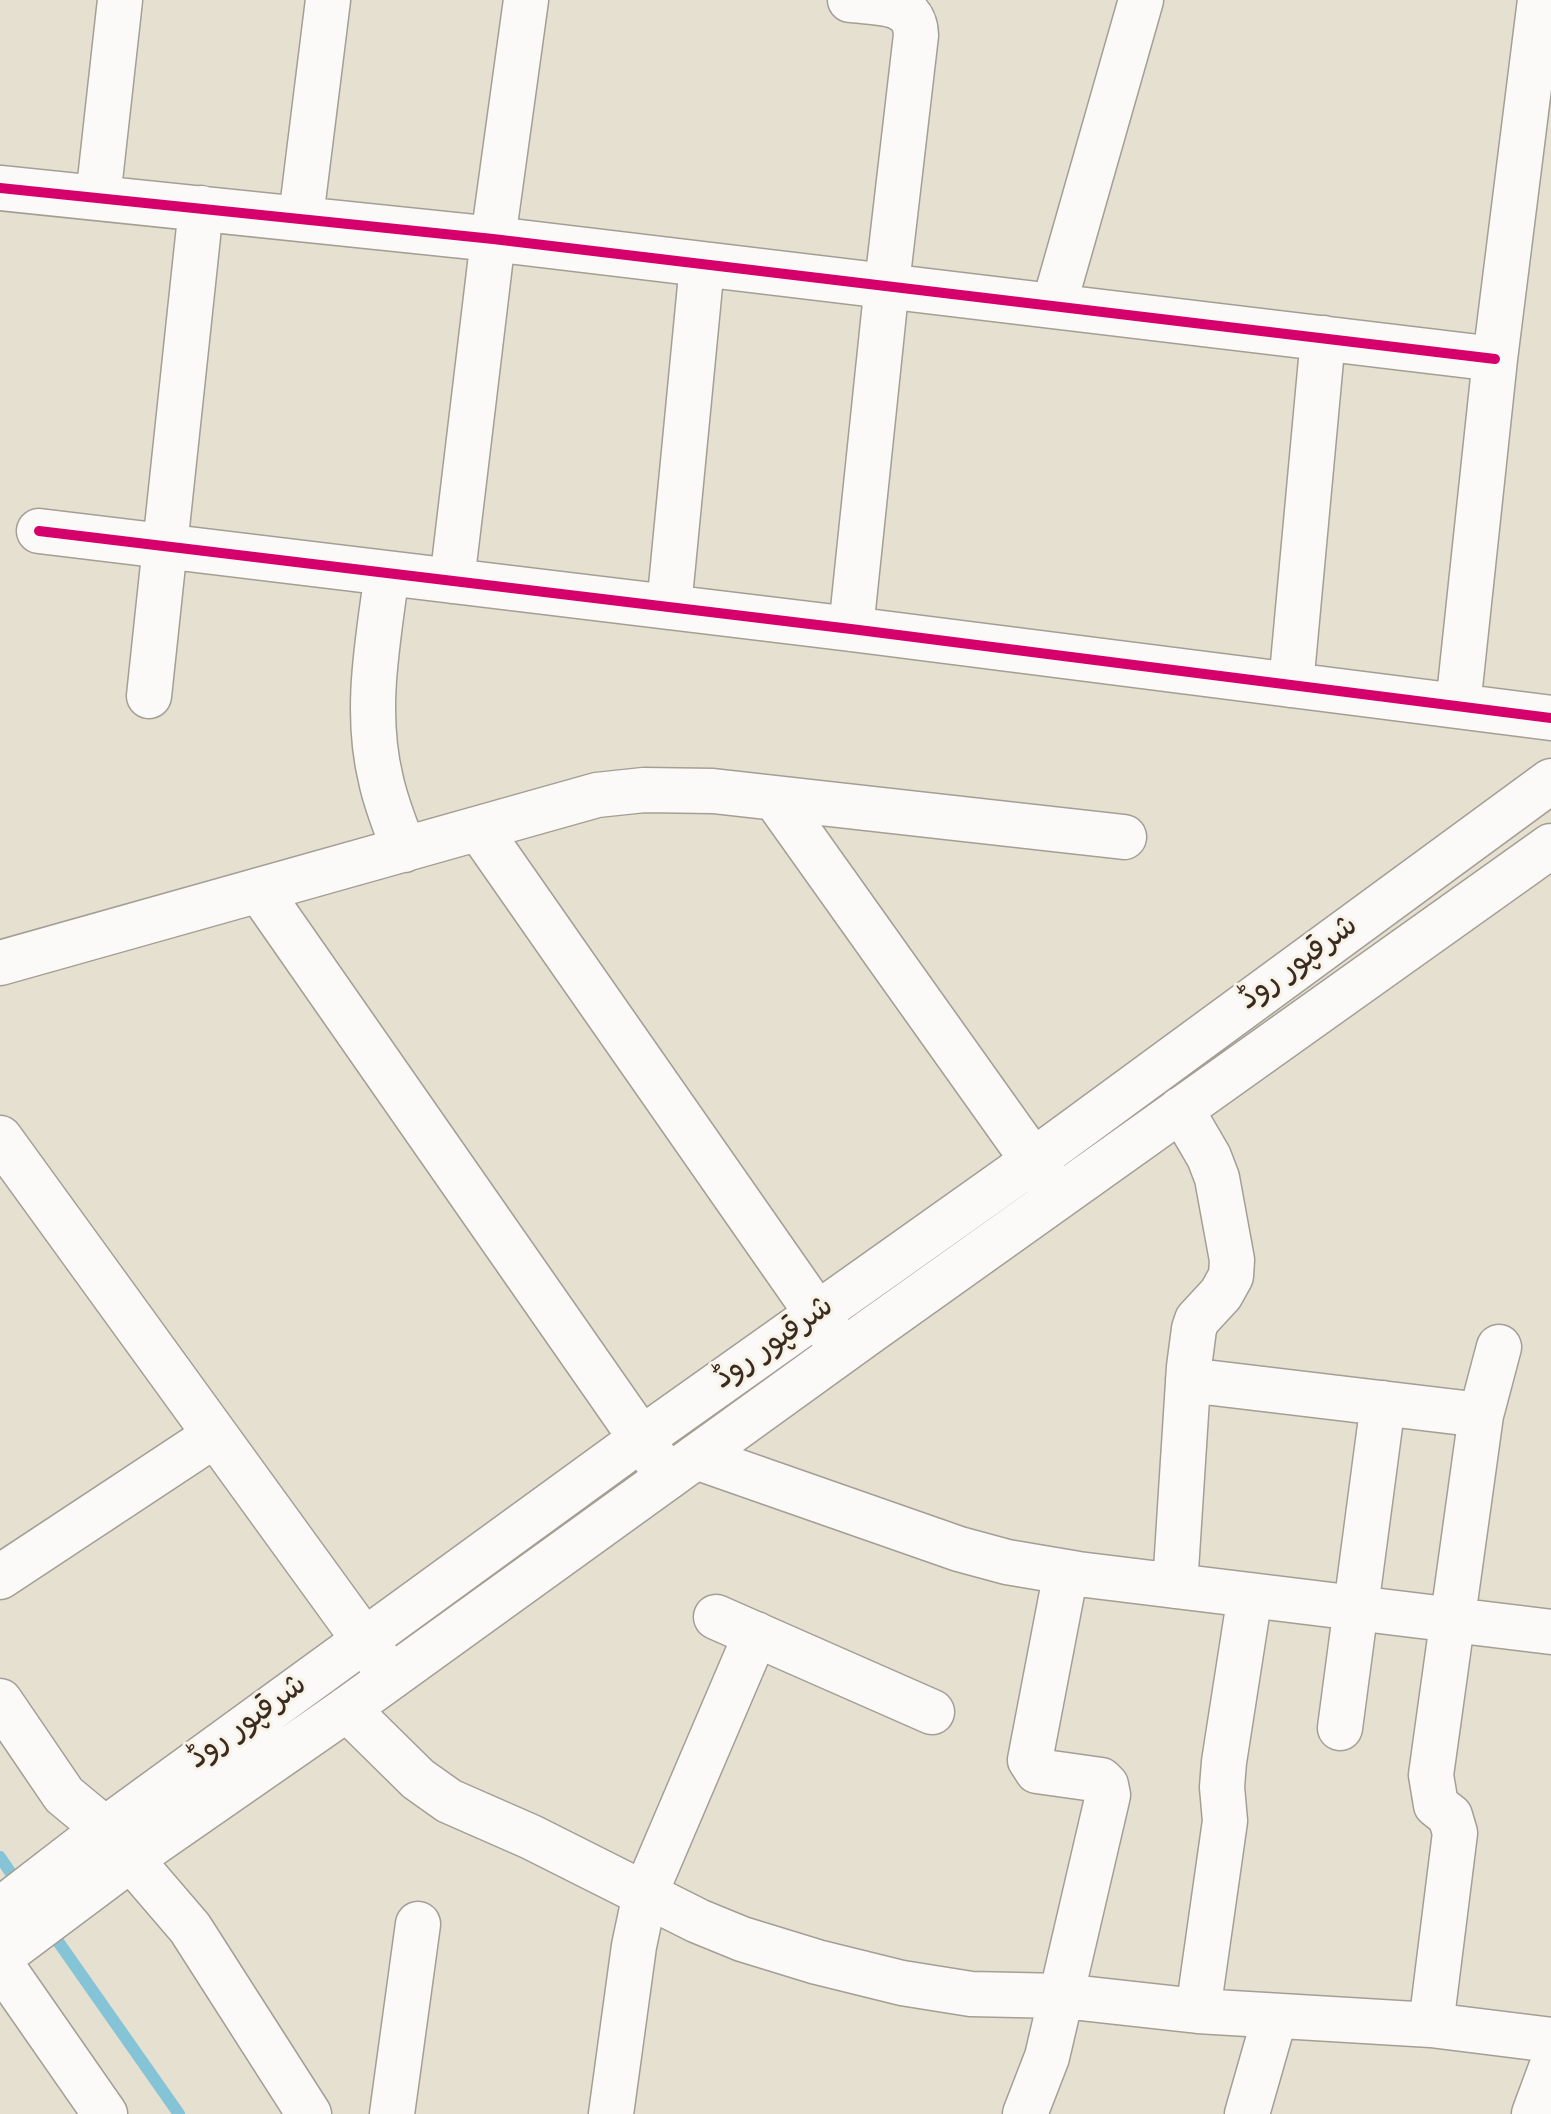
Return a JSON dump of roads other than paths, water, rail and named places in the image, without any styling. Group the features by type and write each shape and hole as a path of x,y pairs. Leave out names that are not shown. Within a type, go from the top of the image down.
{"street":[{"path":"98,198 120,0"},
{"path":"301,217 328,0"},
{"path":"452,581 493,239 526,0"},
{"path":"850,0 902,7 909,12 916,27 851,629"},
{"path":"1054,305 1141,0"},
{"path":"1458,706 1495,359 1540,0"},
{"path":"0,188 301,217 887,284 1495,359"},
{"path":"149,696 201,208"},
{"path":"669,607 702,265"},
{"path":"1291,685 1323,338"},
{"path":"39,531 851,629 1551,718"},
{"path":"387,573 374,676 373,716 381,780 404,850"},
{"name":"شرقپور روڈ","path":"11,1925 111,1849 365,1641 641,1439 1033,1161 1551,781"},
{"path":"0,963 597,795 644,790 713,791 1124,837"},
{"path":"775,798 1059,1196"},
{"path":"479,829 843,1351"},
{"name":"شرقپور روڈ","path":"111,1849 347,1709 1551,846"},
{"path":"259,890 641,1439 682,1467 1007,1562 1175,1586 1551,1631"},
{"path":"1175,1586 1188,1380 1197,1320 1221,1294 1231,1276 1232,1260 1217,1178 1209,1157 1181,1109"},
{"path":"0,1138 391,1677"},
{"path":"1431,2025 1455,1833 1450,1816 1436,1805 1431,1775 1481,1415 1499,1347"},
{"path":"1188,1380 1481,1415"},
{"path":"1340,1728 1383,1403"},
{"path":"0,1577 215,1435"},
{"path":"1025,2114 1047,2057 1108,1795 1106,1785 1101,1780 1037,1771 1030,1760 1066,1572"},
{"path":"1198,2011 1225,1821 1222,1787 1224,1762 1250,1595"},
{"path":"716,1617 932,1712"},
{"path":"611,2114 634,1946 645,1894 756,1634"},
{"path":"0,1701 64,1795 111,1849 190,1928 309,2114"},
{"path":"347,1709 418,1779 449,1801 531,1837 698,1921 742,1939 817,1962 902,1983 971,1994 1062,1996 1198,2011 1431,2025 1551,2040"},
{"path":"392,2114 418,1924"},
{"path":"0,1963 105,2114"},
{"path":"1247,2114 1275,2016"},
{"path":"1534,2114 1551,2068"}],"waterway":[{"path":"0,1857 19,1885"},
{"path":"50,1930 179,2114"}]}
